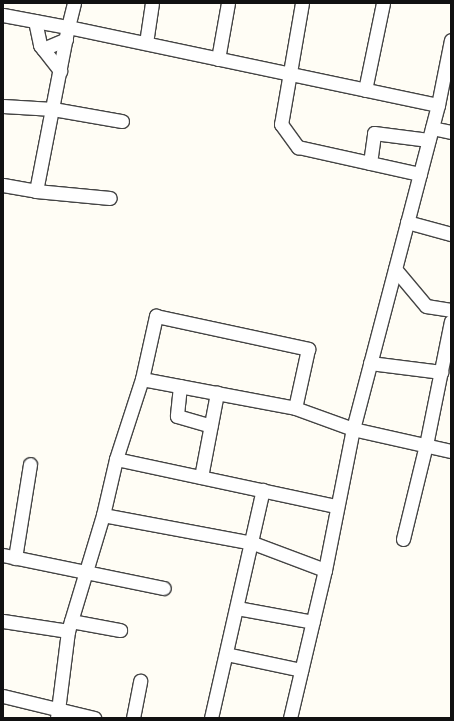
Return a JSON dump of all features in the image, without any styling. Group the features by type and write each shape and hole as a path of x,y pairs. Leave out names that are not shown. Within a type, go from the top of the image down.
{"street":[{"path":"36,191 74,3"},
{"path":"146,43 152,3"},
{"path":"218,58 228,3"},
{"path":"302,3 281,124 298,147 420,174"},
{"path":"365,90 383,3"},
{"path":"3,15 35,21 67,33 146,43 438,105"},
{"path":"35,21 43,49 60,71"},
{"path":"43,49 67,33"},
{"path":"290,718 325,570 336,506 353,429 438,105 451,40"},
{"path":"3,106 53,109 122,121"},
{"path":"370,163 374,133 430,134 451,132"},
{"path":"3,185 36,191 110,198"},
{"path":"407,222 451,234"},
{"path":"394,269 426,306 451,310"},
{"path":"58,713 70,626 103,515 116,459 142,379 156,316 308,349 295,408"},
{"path":"403,539 426,445 451,321"},
{"path":"370,363 441,372"},
{"path":"142,379 295,408 353,429 451,451"},
{"path":"180,386 177,416 211,426"},
{"path":"201,477 217,393"},
{"path":"116,459 336,506"},
{"path":"30,464 9,556 164,588"},
{"path":"211,718 253,543 262,490"},
{"path":"103,515 253,543 325,570"},
{"path":"238,608 313,622"},
{"path":"3,621 120,630"},
{"path":"226,654 301,670"},
{"path":"133,718 140,681"},
{"path":"3,696 58,713 94,718"}]}
